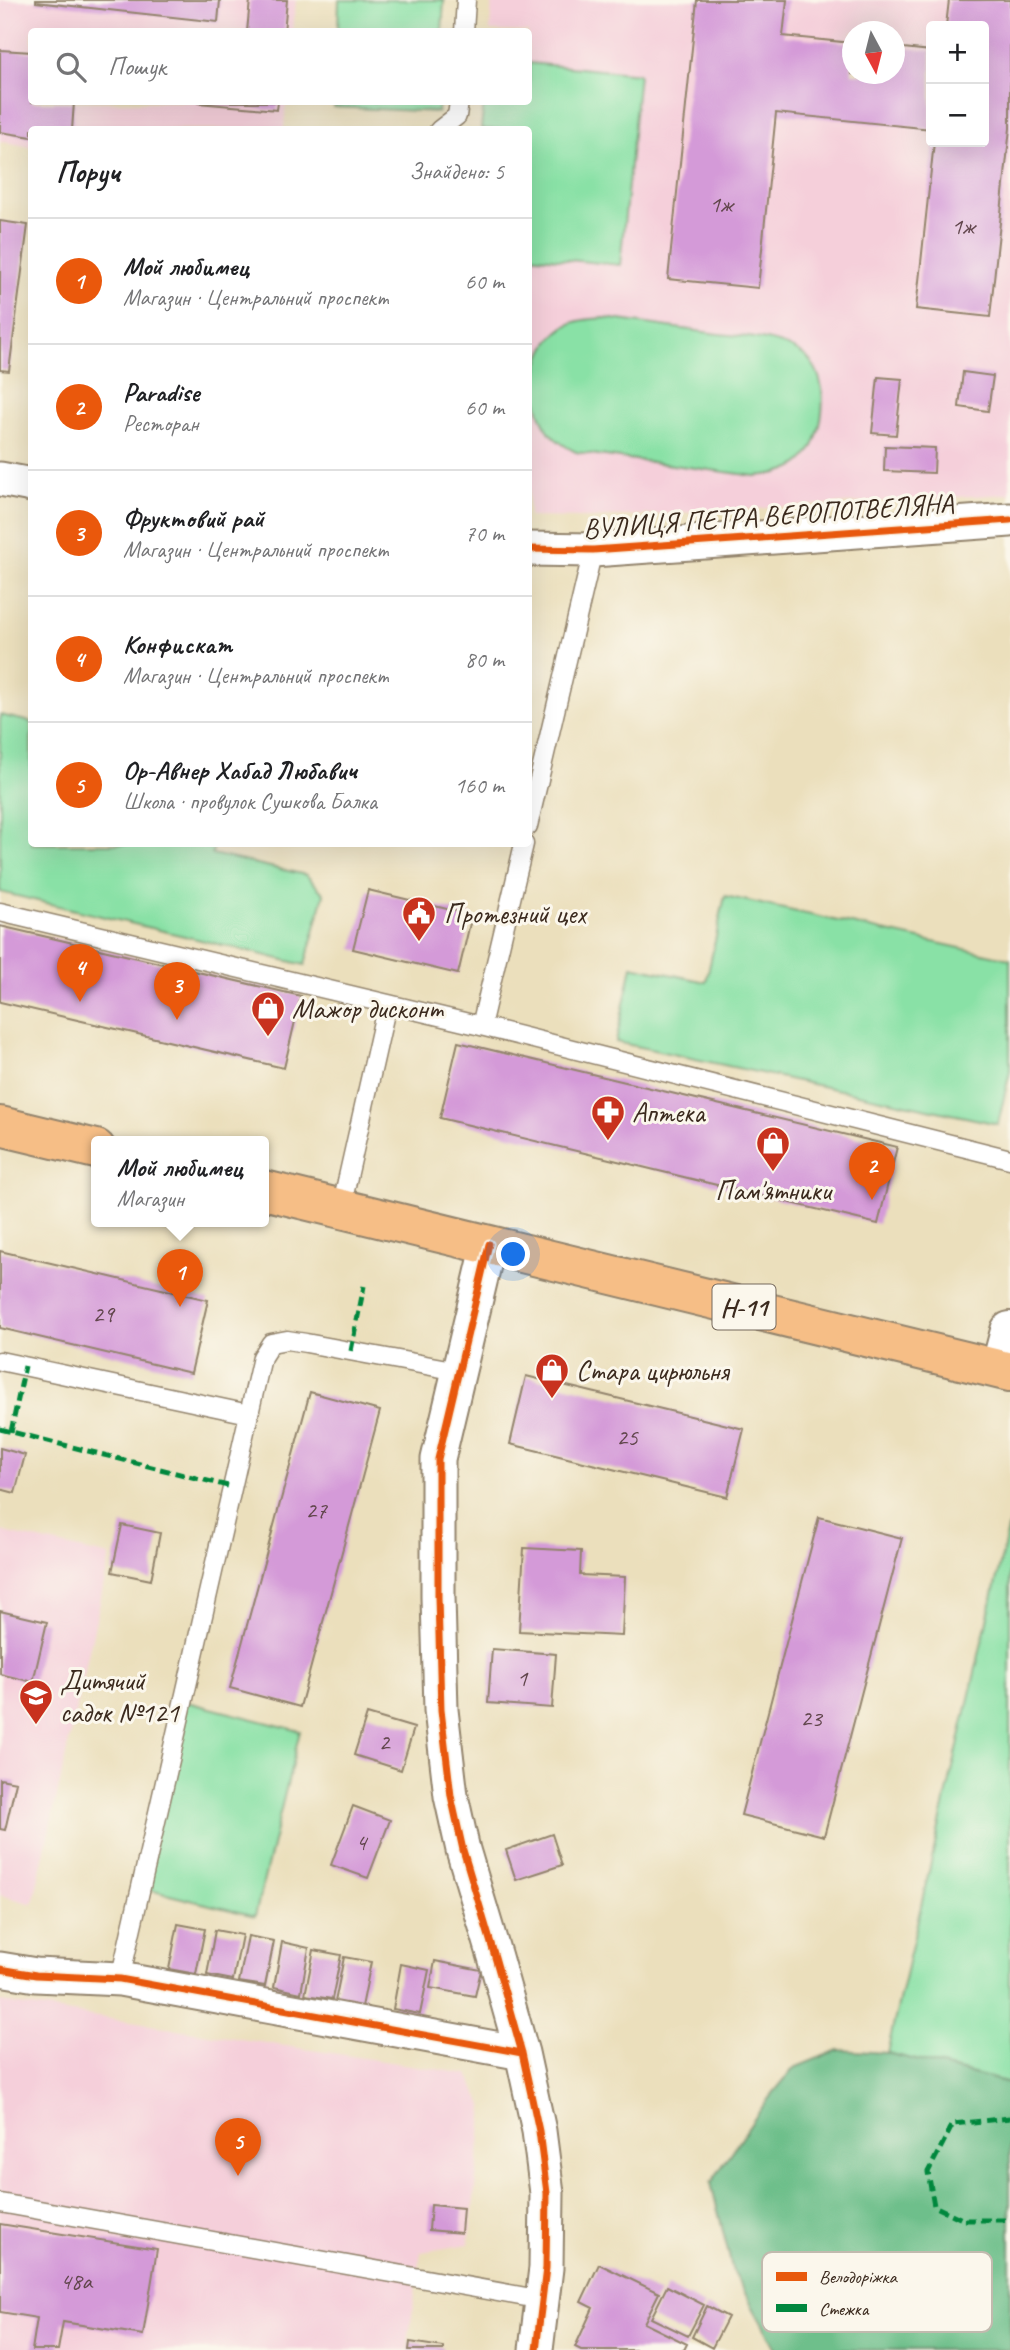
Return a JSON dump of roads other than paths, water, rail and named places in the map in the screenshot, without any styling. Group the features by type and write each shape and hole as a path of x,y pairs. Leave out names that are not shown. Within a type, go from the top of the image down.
{"main road":[{"path":"0,1126 91,1148"},
{"name":"Н-11","path":"269,1191 1005,1371"}],"street":[{"path":"0,479 28,484"},
{"name":"ВУЛИЦЯ ПЕТРА ВЕРОПОТВЕЛЯНА","path":"532,549 593,550 1010,520"},
{"path":"489,1244 438,1459 441,1710 451,1796 463,1850 522,2053 539,2131 547,2193 546,2268 536,2350"},
{"path":"1005,1371 1010,1331"},
{"path":"0,1969 36,1975 120,1979 522,2053"}],"lane":[{"path":"464,28 467,0"},
{"path":"444,126 457,116 459,105"},
{"path":"532,809 593,550"},
{"path":"481,1026 523,847"},
{"path":"0,912 481,1026 1010,1159"},
{"path":"341,1208 387,1004"},
{"path":"120,1979 262,1357 271,1343 287,1340 458,1371"},
{"path":"0,1361 249,1414"},
{"path":"0,2203 542,2301"}],"place":[{"name":"Протезний цех","path":"419,943"},
{"name":"Конфискат","path":"80,1002"},
{"name":"Фруктовий рай","path":"177,1020"},
{"name":"Мажор дисконт","path":"268,1038"},
{"name":"Аптека","path":"608,1142"},
{"name":"Пам'ятники","path":"773,1173"},
{"name":"Paradise","path":"872,1200"},
{"name":"Мой любимец","path":"180,1307"},
{"name":"Стара цирюльня","path":"552,1400"},
{"name":"Дитячий садок №121","path":"36,1726"},
{"name":"Ор-Авнер Хабад Любавич","path":"238,2176"}]}
